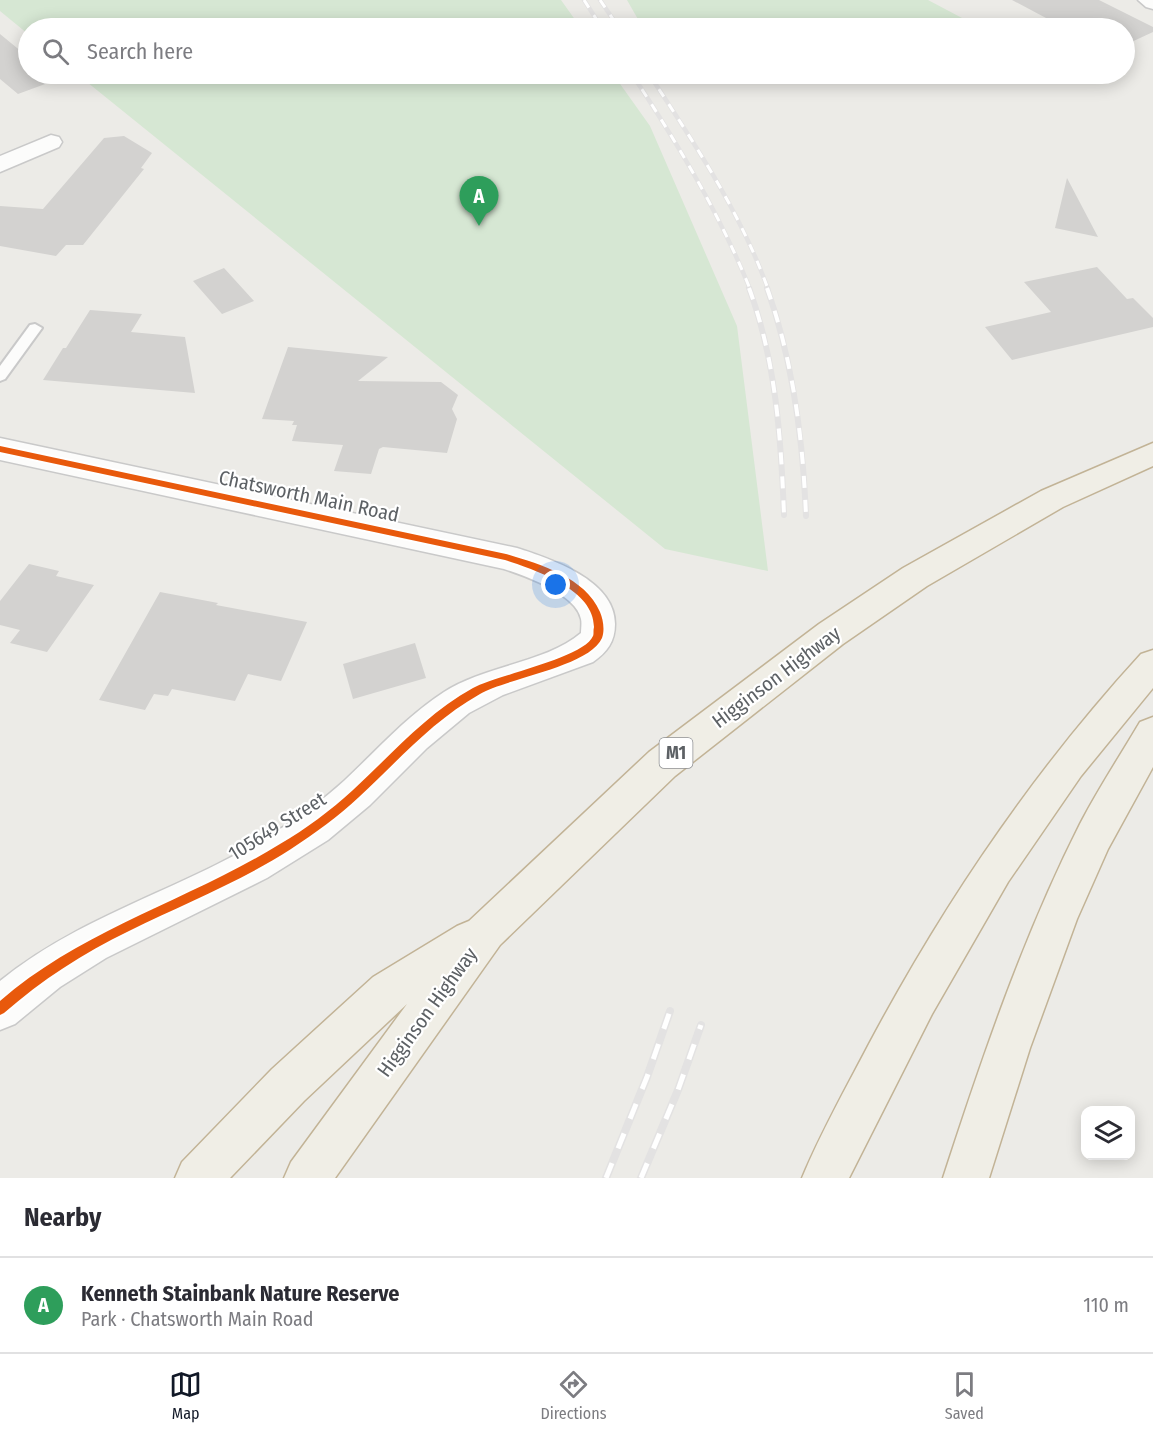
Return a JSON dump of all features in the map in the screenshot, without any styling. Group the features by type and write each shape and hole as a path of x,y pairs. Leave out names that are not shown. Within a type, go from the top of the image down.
{"highway":[{"name":"Higginson Highway","path":"307,1178 486,931 662,764 831,634 915,577 1052,499 1153,454"},
{"path":"825,1178 887,1056 959,929 1022,828 1109,712 1153,664"},
{"path":"966,1178 991,1099 1059,916 1095,835 1153,733"},
{"path":"198,1178 288,1085 388,992 486,931"}],"street":[{"path":"1148,0 1153,3"},
{"path":"0,165 51,142"},
{"name":"Chatsworth Main Road","path":"0,448 506,557 550,572 572,584 595,611"},
{"name":"105649 Street","path":"0,1009 60,962 263,860 315,828 347,803 425,724 445,709 482,688 578,655 592,646 597,638 598,626 595,611"}],"lane":[{"path":"0,376 35,328"}],"green space":[{"path":"0,0 561,0 574,18 18,18 18,26 0,11"},
{"path":"627,0 928,0 962,18 637,18"},
{"path":"89,84 620,84 650,126 737,326 768,571 665,549"}],"building":[{"path":"1012,0 1099,0 1135,18 1046,18"},
{"path":"1135,18 1153,27 1153,32 1135,40"},
{"path":"0,34 18,49 18,84 45,84 18,94 0,79"},
{"path":"124,136 152,153 141,168 144,169 83,245 66,245 56,256 0,246 0,206 43,209 104,138"},
{"path":"1067,178 1098,237 1055,228"},
{"path":"1097,267 1127,299 1133,298 1153,318 1153,327 1012,360 985,327 1051,312 1024,282"},
{"path":"224,268 254,301 222,314 193,281"},
{"path":"90,310 142,314 131,332 185,337 195,393 43,380"},
{"path":"288,347 388,357 358,381 441,382 458,395 452,409 457,419 447,453 383,447 379,449 371,474 334,471 343,445 292,441 297,425 292,425 294,421 262,419"},
{"path":"29,564 59,571 56,576 94,585 47,652 10,643 20,630 0,625 0,601"},
{"path":"160,592 307,622 281,681 248,674 235,701 172,689 168,696 154,694 145,710 99,700"},
{"path":"415,643 426,678 353,699 343,664"}],"railway":[{"path":"584,0 596,18"},
{"path":"600,0 612,18"},
{"path":"638,84 696,178 725,233 750,289"},
{"path":"655,84 730,205 757,260 768,289"},
{"path":"749,288 765,343 776,400 784,515"},
{"path":"767,288 784,343 795,400 806,516"},
{"path":"606,1178 647,1077 670,1011"},
{"path":"641,1178 678,1090 701,1025"}],"cycle path":[{"path":"0,449 506,557 552,574 568,583 582,593 592,605 598,620 598,636 592,644 580,652 546,667 492,684 456,703 415,736 336,811 284,848 221,882 92,944 45,972 0,1009"}],"place":[{"name":"Kenneth Stainbank Nature Reserve","path":"479,226"}]}
